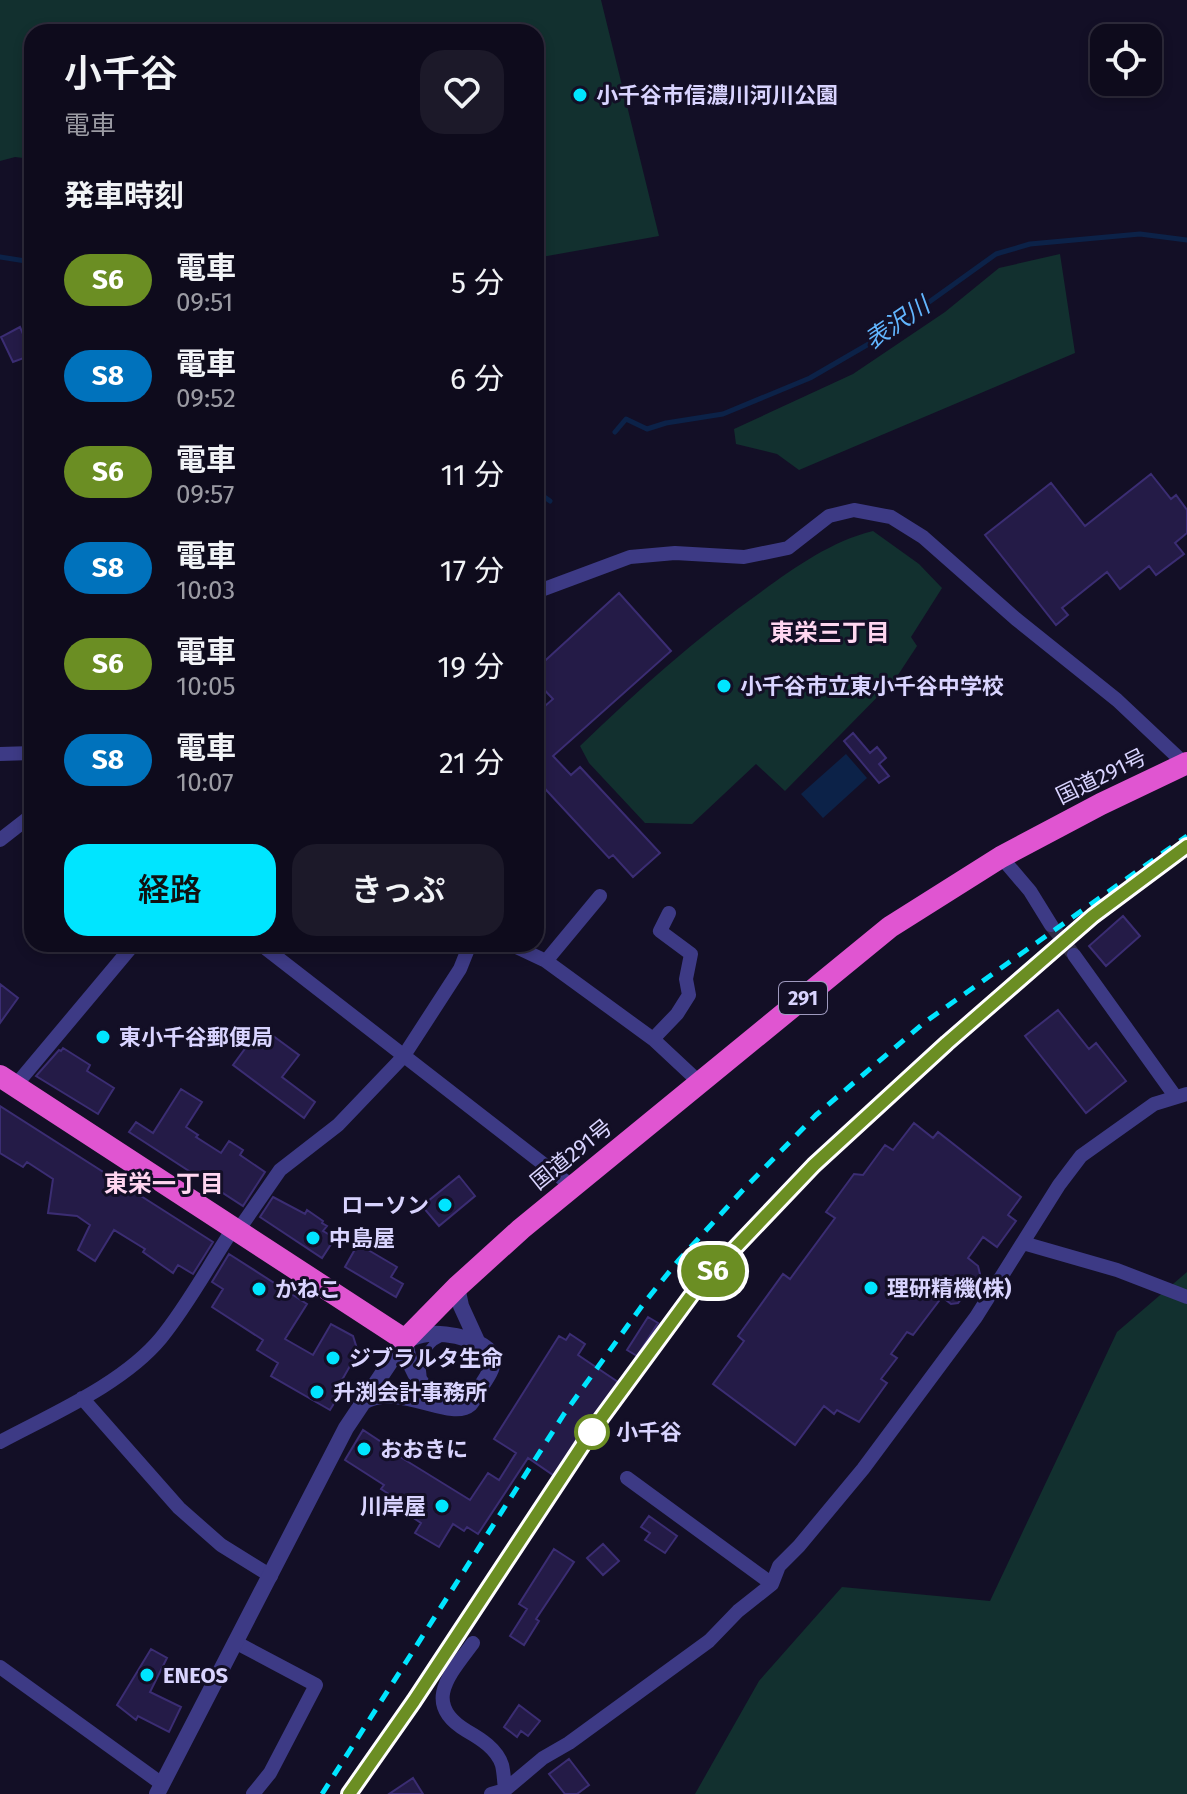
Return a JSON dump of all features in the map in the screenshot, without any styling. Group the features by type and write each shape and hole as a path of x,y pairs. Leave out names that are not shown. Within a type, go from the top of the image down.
{"highway":[{"name":"国道291号","path":"405,1340 457,1287 573,1187 698,1081 890,927 1001,857 1101,804 1186,764"},
{"path":"8,1081 405,1340"}],"street":[{"path":"544,589 630,557 675,553 744,557 788,548 829,516 854,510 891,517 923,537 1016,619 1117,700 1186,764"},
{"path":"0,754 24,757"},
{"path":"0,840 24,821"},
{"path":"1001,857 1030,891 1051,925"},
{"path":"546,961 600,896"},
{"path":"653,1039 677,1014 689,995 686,979 691,954 660,931 669,913"},
{"path":"8,1081 127,952"},
{"path":"270,952 573,1187"},
{"path":"0,1442 82,1398 132,1365 161,1338 280,1170 338,1125 403,1057 460,969 467,952"},
{"path":"527,952 546,961 653,1039 698,1081"},
{"path":"498,1792 709,1641 738,1611 772,1584 779,1566 863,1469 976,1317 1059,1185 1081,1156 1154,1104 1181,1095 1074,955"},
{"path":"1023,1243 1117,1270 1187,1297"},
{"path":"363,1402 383,1394 395,1394 457,1410 470,1404 493,1362 491,1354 477,1341 461,1306 457,1287"},
{"path":"0,1667 159,1791 346,1428 405,1340 430,1333 477,1341"},
{"path":"405,1340 408,1362 441,1406"},
{"path":"82,1398 179,1508 221,1545 271,1576"},
{"path":"627,1478 772,1584"},
{"path":"235,1642 316,1685 270,1773 253,1794"},
{"path":"473,1643 445,1682 442,1701 453,1720 479,1736 502,1764 498,1792"}],"lane":[{"path":"426,1389 422,1369 424,1357 435,1342 447,1336"}],"green space":[{"name":"小千谷市信濃川河川公園","path":"0,0 601,0 659,236 544,257 544,24 24,24 24,158 0,161"},
{"path":"1060,254 1075,353 799,470 777,454 736,444 734,429 853,374 945,312 999,268"},
{"path":"873,531 919,564 942,588 911,637 917,646 896,678 785,791 756,764 692,824 645,823 589,763 580,746 713,628 787,573 843,541"},
{"path":"1187,1272 1187,1794 695,1794 759,1681 842,1587 990,1601 1117,1332"}],"water":[{"path":"846,754 867,778 823,818 801,794"}],"building":[{"path":"20,327 24,336 24,358 13,362 1,337"},
{"path":"1151,474 1171,499 1176,495 1187,510 1187,533 1175,543 1184,554 1156,575 1149,566 1120,589 1107,572 1062,608 1068,615 1056,625 985,535 1051,483 1085,526"},
{"path":"619,593 671,651 553,756 571,775 580,767 660,853 633,877 613,855 609,858 544,788 544,707 553,699 544,689 544,662"},
{"path":"853,733 870,753 877,747 886,758 879,764 889,776 879,783 844,741"},
{"path":"1123,916 1140,936 1106,966 1089,946"},
{"path":"0,984 18,998 0,1023"},
{"path":"1058,1010 1089,1049 1096,1043 1126,1081 1086,1113 1025,1036"},
{"path":"261,1027 299,1055 282,1077 315,1102 304,1118 233,1065"},
{"path":"63,1048 90,1065 87,1071 114,1088 98,1114 36,1076"},
{"path":"181,1089 202,1102 186,1127 198,1135 196,1137 221,1153 229,1141 243,1150 240,1155 265,1172 243,1206 129,1132 136,1122 153,1133"},
{"path":"0,1106 213,1242 193,1274 178,1265 173,1273 143,1252 145,1249 114,1230 95,1261 78,1250 90,1225 77,1216 48,1213 53,1179 27,1162 23,1167 0,1153"},
{"name":"理研精機(株)","path":"914,1123 933,1138 938,1132 1021,1197 1008,1215 1016,1221 997,1247 983,1237 968,1258 978,1266 980,1274 958,1303 951,1304 942,1297 913,1335 907,1332 891,1354 897,1358 881,1379 887,1383 859,1422 837,1410 834,1414 824,1406 795,1445 713,1384 744,1341 738,1336 783,1274 790,1279 835,1218 826,1212 854,1174 863,1175 885,1145 893,1150"},
{"path":"459,1176 475,1196 439,1226 422,1206"},
{"path":"273,1197 305,1214 307,1210 323,1221 327,1226 323,1231 335,1238 322,1258 260,1217"},
{"path":"358,1244 397,1267 391,1277 403,1284 396,1297 345,1267"},
{"path":"229,1254 307,1304 285,1339 313,1355 331,1324 353,1336 358,1352 338,1387 335,1395 338,1397 330,1410 271,1376 278,1363 257,1350 263,1340 212,1307 223,1289 212,1282"},
{"path":"648,1317 658,1323 637,1356 627,1350"},
{"path":"570,1334 585,1344 578,1355 618,1382 556,1477 528,1458 478,1534 467,1527 464,1531 453,1524 439,1547 415,1533 421,1523 397,1507 401,1502 381,1489 384,1485 345,1460 363,1430 470,1500 488,1473 499,1480 516,1453 494,1439 559,1336 566,1340"},
{"path":"649,1516 677,1536 665,1553 645,1540 650,1533 641,1527"},
{"path":"603,1544 619,1561 603,1575 587,1558"},
{"path":"554,1549 574,1562 536,1619 539,1621 524,1645 510,1636 527,1609 519,1604"},
{"name":"ENEOS","path":"151,1649 167,1658 150,1692 181,1707 169,1732 138,1716 136,1720 117,1705"},
{"path":"519,1705 540,1721 528,1736 521,1731 517,1737 504,1727"},
{"path":"569,1759 589,1785 577,1794 565,1794 549,1774"},
{"path":"413,1778 423,1794 389,1794"}],"waterway":[{"name":"表沢川","path":"615,432 626,419 647,429 723,414 810,378 879,338 996,254 1030,244 1140,234 1187,240"},
{"name":"表沢川","path":"0,257 24,261"},
{"name":"表沢川","path":"544,497 550,501"}],"tunnel":[{"path":"1051,925 1074,955"}],"railway":[{"path":"322,1794 564,1414 678,1261 816,1115 925,1022 1187,836"},
{"path":"349,1794 594,1428 696,1289 814,1165 947,1043 1120,896"}],"train":[{"name":"S6","path":"349,1794 594,1428 696,1289 814,1165 947,1043 1093,916 1187,846"}],"place":[{"name":"小千谷市信濃川河川公園","path":"580,95"},
{"name":"小千谷市立東小千谷中学校","path":"724,686"},
{"name":"東小千谷郵便局","path":"103,1037"},
{"name":"ローソン","path":"445,1205"},
{"name":"中島屋","path":"313,1238"},
{"name":"理研精機(株)","path":"871,1288"},
{"name":"かねこ","path":"259,1289"},
{"name":"ジブラルタ生命","path":"333,1358"},
{"name":"升渕会計事務所","path":"317,1392"},
{"name":"小千谷","path":"592,1432"},
{"name":"おおきに","path":"364,1449"},
{"name":"川岸屋","path":"442,1506"},
{"name":"ENEOS","path":"147,1675"}],"district":[{"name":"東栄三丁目","path":"830,633"},
{"name":"東栄一丁目","path":"164,1184"}]}
